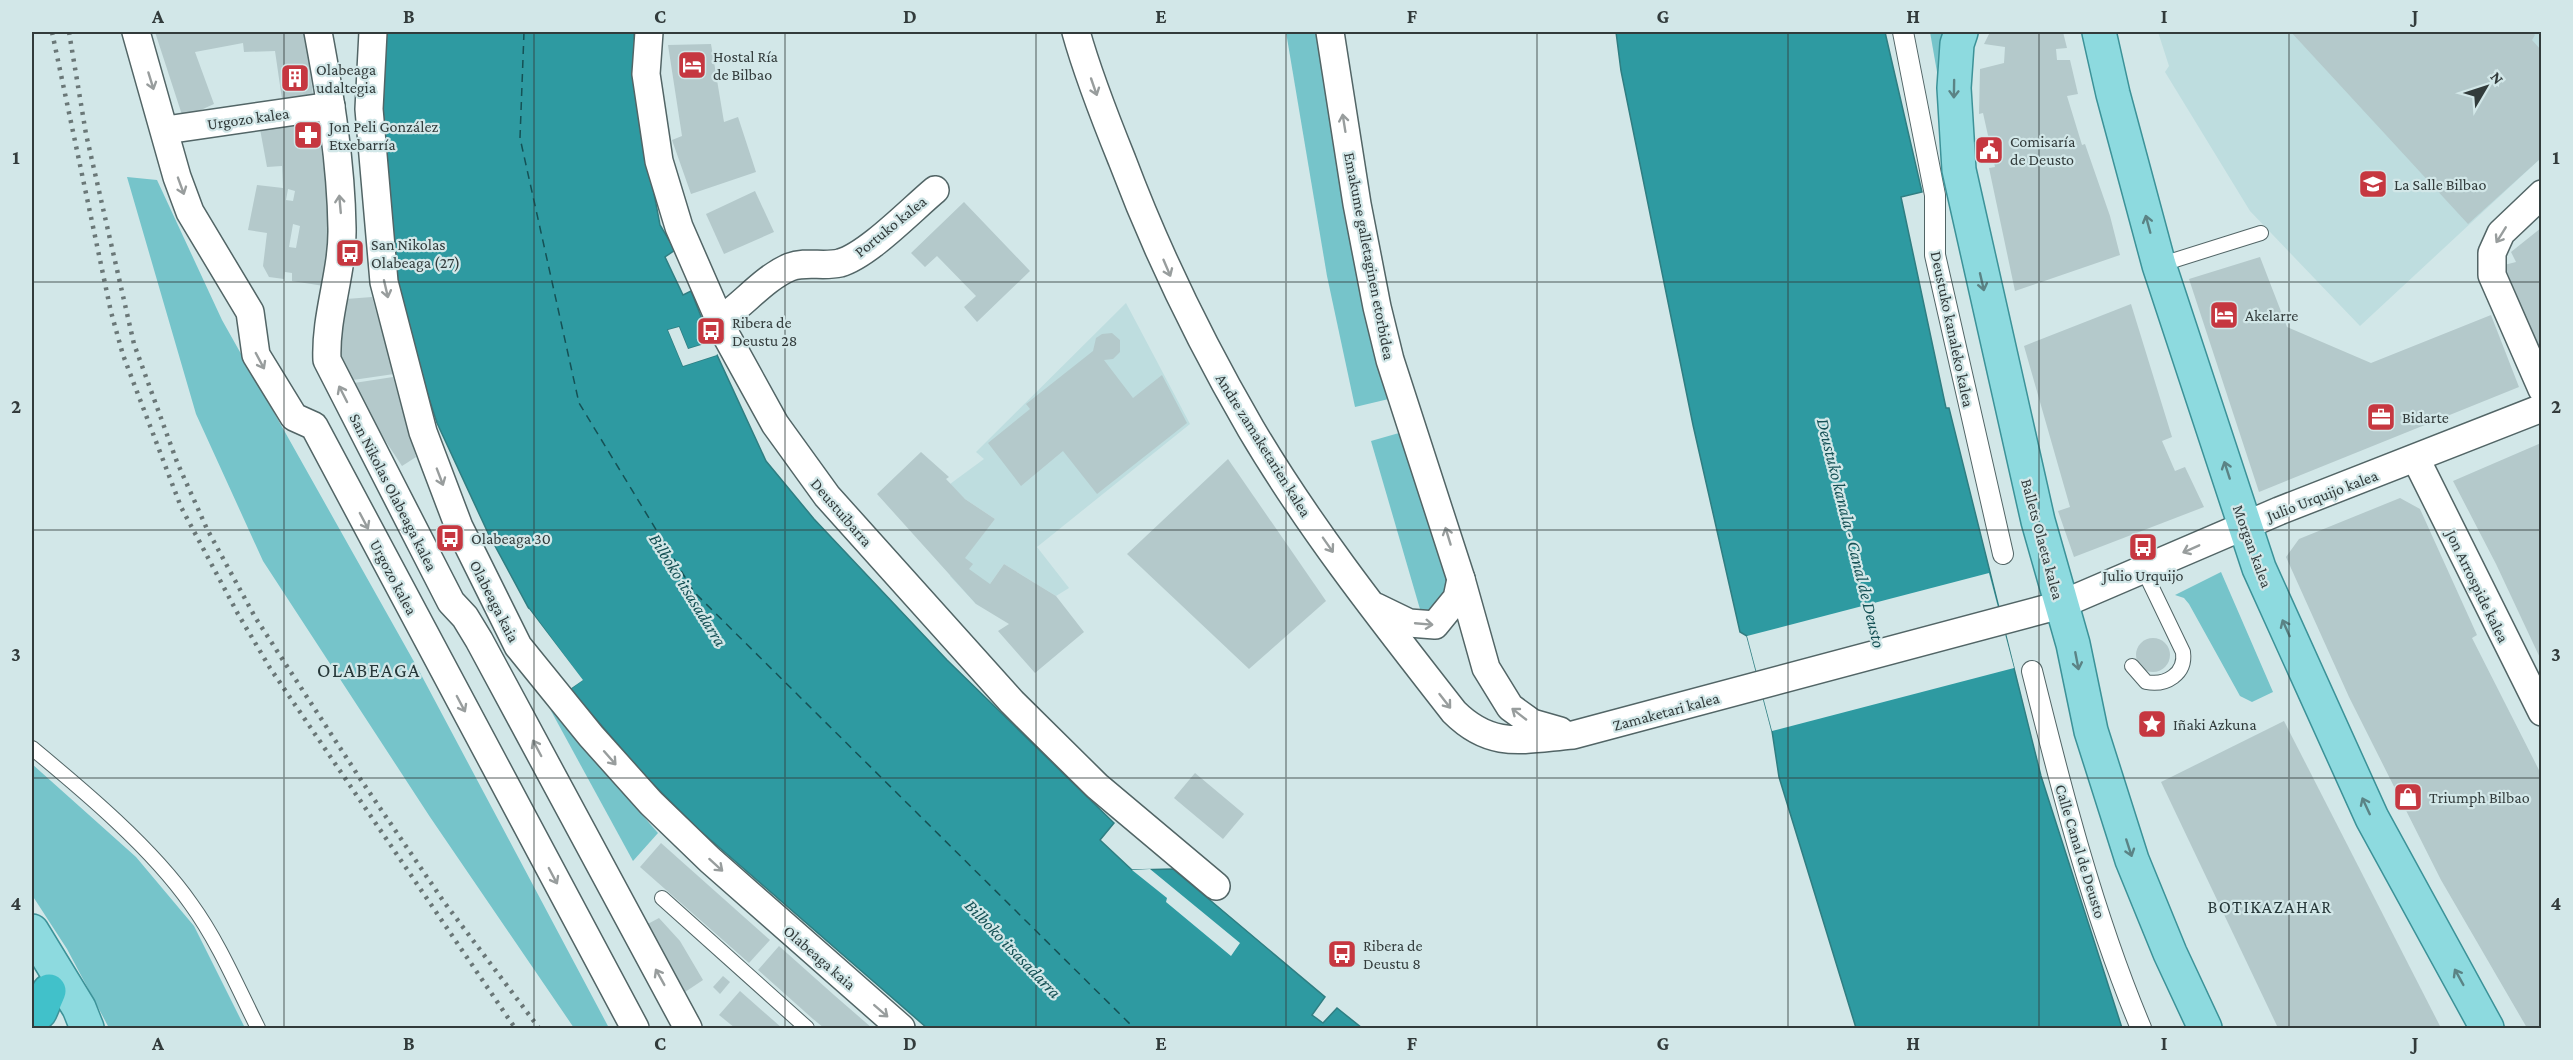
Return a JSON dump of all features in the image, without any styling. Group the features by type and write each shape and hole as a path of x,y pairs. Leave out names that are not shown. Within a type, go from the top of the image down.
{"highway":[{"path":"32,1018 40,1012 49,991"}],"main road":[{"name":"Ballets Olaeta kalea","path":"1961,32 1957,44 1954,88 1959,170 2016,430 2060,605 2073,644 2091,731 2132,860 2170,953 2205,1029"},
{"name":"Morgan kalea","path":"2099,32 2113,94 2159,265 2259,568 2372,818 2487,1029"},
{"path":"32,931 79,1008 87,1029"},
{"path":"32,962 49,991 64,1029"}],"street":[{"name":"Urgozo kalea","path":"136,32 166,130 177,177 190,212 250,312 256,356 294,417 314,426 635,1029"},
{"name":"San Nikolas Olabeaga kalea","path":"318,32 331,106 342,229 326,339 327,360 451,602 465,617 479,640 688,1029"},
{"name":"Olabeaga kaia","path":"373,32 369,109 386,288 423,432 463,537 518,646 591,736 651,803 710,860 901,1029"},
{"name":"Deustuibarra","path":"649,32 646,74 659,161 679,227 720,320 771,418 801,464 850,523 1052,743 1097,786 1216,886"},
{"name":"Andre zamaketarien kalea","path":"1076,32 1135,195 1172,279 1252,430 1311,521 1370,604 1454,712 1467,725 1489,737 1509,740 1573,735"},
{"name":"Emakume galletaginen etorbidea","path":"1330,32 1357,204 1377,307 1390,360 1461,579 1486,668 1510,707 1532,723 1573,735"},
{"name":"Deustuko kanaleko kalea","path":"1902,32 1935,195 1935,255 2003,554"},
{"name":"Urgozo kalea","path":"166,130 331,106"},
{"name":"Portuko kalea","path":"720,320 737,309 775,275 791,267 840,262 858,254 935,190"},
{"path":"2541,194 2500,233 2492,253 2492,275 2541,389"},
{"name":"Julio Urquijo kalea","path":"2002,622 2060,605 2245,526 2541,408"},
{"name":"Jon Arrospide kalea","path":"2416,459 2541,712"},
{"path":"1370,604 1409,623 1435,625 1457,598 1461,579"},
{"name":"Zamaketari kalea","path":"1573,735 2002,622"},
{"name":"San Nikolas Olabeaga kalea","path":"518,646 518,672 621,871 620,888 624,911"},
{"name":"Calle Canal de Deusto","path":"2032,671 2069,818 2127,997 2141,1029"}],"lane":[{"path":"2159,265 2260,233"},
{"path":"2132,666 2145,682 2161,683 2171,679 2182,668 2184,660 2183,652 2144,571"},
{"path":"32,747 147,850 192,904 258,1029"},
{"path":"662,898 807,1029"}],"shaded area":[{"path":"1286,32 1319,32 1393,398 1355,407 1327,276"},
{"path":"1930,32 1947,32 1940,89"},
{"name":"La Salle Bilbao","path":"2158,32 2541,32 2541,158 2360,326 2250,211 2165,72 2169,66"},
{"path":"127,177 157,180 222,320 417,667 609,1028 574,1028 430,817 263,561 196,414"},
{"path":"1126,303 1190,424 1037,547 1069,588 1056,596 1004,564 976,604 950,576 995,519 965,499 950,484 984,459 976,452"},
{"path":"1399,433 1447,581 1449,600 1422,616 1371,441"},
{"path":"2221,572 2273,692 2252,702 2240,696 2189,604 2184,598 2175,595"},
{"path":"550,709 658,833 633,861"},
{"path":"32,764 136,857 194,926 245,1028 109,1028 67,949 32,895"}],"water":[{"name":"Bilboko itsasadarra","path":"383,32 634,32 639,115 660,225 675,250 665,257 683,295 691,291 711,342 688,349 679,327 668,330 683,366 717,355 766,461 814,519 947,660 1114,823 1100,840 1132,870 1173,869 1325,997 1312,1015 1323,1023 1337,1008 1362,1028 927,1028 698,829 645,776 570,689 582,680 528,607 488,533 437,423 399,289 378,107"},
{"name":"Deustuko kanala - Canal de Deusto","path":"1616,32 1885,32 1922,192 1901,197 1946,408 1949,408 2041,776 2122,1028 1856,1028 1779,777 1772,731 1747,636 1740,632 1693,425 1621,71"}],"pier":[{"path":"679,327 688,349 711,342 713,345 687,352 677,330 672,332 685,363 716,353 717,355 683,366 668,330"},
{"path":"1989,573 2014,668 1772,731 1747,636"},
{"path":"529,609 583,680 570,689 568,686 578,679 527,610"},
{"path":"1150,869 1240,943 1231,956 1166,902 1167,898 1132,870"}],"building":[{"path":"155,32 305,32 314,103 283,106 275,51 244,52 243,43 195,52 214,104 183,118"},
{"path":"1990,32 2063,32 2067,48 2056,49 2057,60 2070,60 2078,94 2067,96 2082,145 2085,144 2110,216 2120,255 2015,291 1989,168 1995,167 1983,113 1979,114 1980,69 2004,63 2005,47 1984,44"},
{"path":"2291,32 2532,32 2535,35 2532,40 2541,50 2541,158 2468,224"},
{"path":"711,44 724,122 738,117 756,172 691,194 672,140 682,136 668,45"},
{"path":"317,120 328,196 331,242 324,286 292,281 292,273 285,272 284,279 269,277 263,266 267,233 248,230 257,185 283,188 282,166 267,167 260,129","holes":["288,189 295,191 293,201 286,200","293,224 300,226 296,248 289,247"]},
{"path":"755,191 774,232 724,254 706,214"},
{"path":"964,202 1030,271 977,322 964,307 976,296 937,256 925,267 911,253"},
{"path":"2541,228 2541,353 2504,265 2516,262 2511,252"},
{"path":"2260,257 2287,327 2371,363 2491,315 2519,387 2259,492 2189,279"},
{"path":"372,297 394,374 346,381 334,349 346,299"},
{"path":"2131,304 2172,437 2162,441 2175,471 2185,467 2204,507 2074,557 2058,511 2070,507 2024,346"},
{"path":"1112,333 1120,340 1120,352 1113,359 1104,360 1133,398 1162,375 1187,423 1097,494 1063,451 1021,486 988,443 1030,409 1026,404 1093,351 1096,338 1102,334"},
{"path":"393,377 416,457 402,466 371,419 354,386 354,383"},
{"path":"2541,443 2541,660 2496,564 2453,481"},
{"path":"921,452 949,477 946,479 965,499 995,519 965,558 973,564 969,569 990,584 1004,564 1056,596 1084,632 1035,673 998,631 1009,624 976,604 877,494"},
{"path":"1228,459 1326,601 1249,669 1127,554"},
{"path":"2400,498 2420,509 2477,635 2472,638 2541,774 2541,1028 2527,1028 2441,880 2349,697 2286,557 2299,539"},
{"path":"2153,638 2165,643 2170,655 2165,667 2153,672 2141,667 2136,655 2141,643"},
{"path":"2284,721 2441,1028 2278,1028 2161,782"},
{"path":"1195,773 1244,814 1223,839 1174,798"},
{"path":"661,843 770,940 749,963 640,867"},
{"path":"659,918 680,941 703,980 685,992 680,982 674,985 644,926"},
{"path":"779,946 872,1028 824,1028 813,1019 758,970"},
{"path":"723,976 730,982 720,994 713,987"},
{"path":"740,991 782,1028 735,1028 719,1015"}],"ferry route":[{"path":"524,32 520,138 579,403 694,592 1134,1028"}],"railway":[{"path":"52,32 111,312 123,355 181,507 238,614 270,668 515,1028"},
{"path":"69,32 86,134 134,344 177,462 207,529 255,617 361,780 444,902 539,1028"}],"place":[{"name":"Hostal Ría de Bilbao","path":"692,65"},
{"name":"Olabeaga udaltegia","path":"295,78"},
{"name":"Jon Peli González Etxebarría","path":"308,135"},
{"name":"Comisaría de Deusto","path":"1989,150"},
{"name":"La Salle Bilbao","path":"2373,184"},
{"name":"San Nikolas Olabeaga (27)","path":"350,253"},
{"name":"Akelarre","path":"2224,315"},
{"name":"Ribera de Deustu 28","path":"711,331"},
{"name":"Bidarte","path":"2381,417"},
{"name":"Olabeaga 30","path":"450,538"},
{"name":"Julio Urquijo","path":"2143,547"},
{"name":"Iñaki Azkuna","path":"2152,724"},
{"name":"Triumph Bilbao","path":"2408,797"},
{"name":"Ribera de Deustu 8","path":"1342,954"}],"district":[{"name":"OLABEAGA","path":"369,670"},
{"name":"BOTIKAZAHAR","path":"2270,907"}]}
